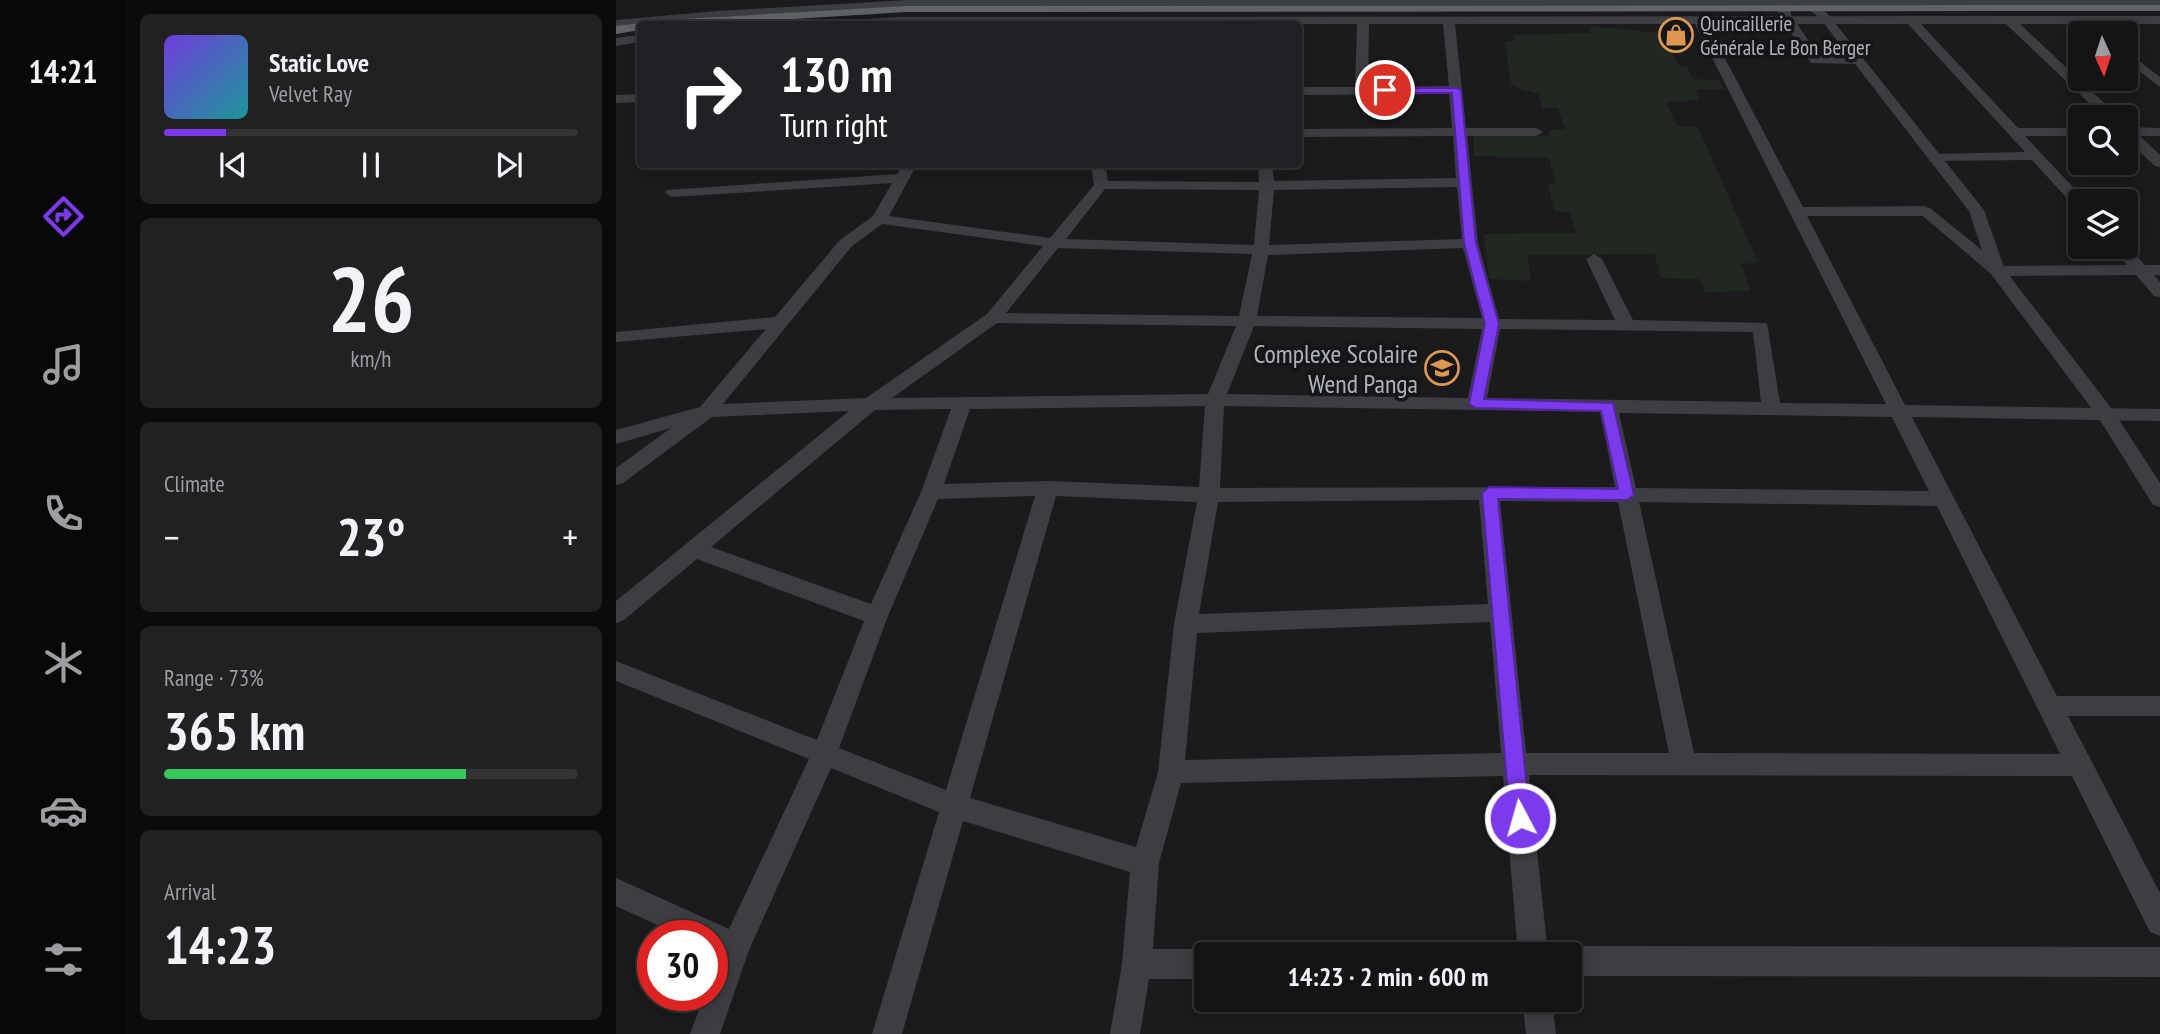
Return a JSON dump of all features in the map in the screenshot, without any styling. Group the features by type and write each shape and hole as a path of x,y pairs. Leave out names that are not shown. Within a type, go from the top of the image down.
{"highway":[{"path":"702,21 906,9 2160,8"},
{"path":"793,21 903,15 1785,10"},
{"path":"1814,10 2160,13"},
{"path":"616,30 637,27"},
{"path":"616,36 637,33"}],"street":[{"path":"646,21 917,1 1785,10 1973,1 2160,2"},
{"path":"1302,22 1700,22 1785,10"},
{"path":"1785,10 1815,60 1858,60"},
{"path":"1814,10 1912,21 2160,20"},
{"path":"1814,10 1858,60 1976,210 1997,271"},
{"path":"1361,90 1363,21"},
{"path":"1449,21 1470,243 1492,324 1476,404"},
{"path":"1912,21 2068,191"},
{"path":"2010,21 2099,105"},
{"path":"616,24 637,22"},
{"path":"1700,22 2160,922"},
{"path":"616,42 637,39"},
{"path":"2138,65 2160,83"},
{"path":"1302,91 1456,90"},
{"path":"616,99 637,98"},
{"path":"2138,131 2160,132"},
{"path":"1302,133 1536,132"},
{"path":"2013,132 2068,132"},
{"path":"2138,142 2160,163"},
{"path":"1934,158 2035,156"},
{"path":"1099,168 1101,185"},
{"path":"672,193 907,171"},
{"path":"616,478 707,411 846,243 879,219 907,171"},
{"path":"616,614 870,404 993,318 1101,185 1266,175 1463,182"},
{"path":"1125,1034 1137,964 1145,863 1171,772 1186,624 1209,495 1215,400 1247,321 1261,250 1266,175"},
{"path":"1796,212 1925,211 1997,271 2105,413 2160,500"},
{"path":"879,219 1053,243 1261,250 1470,243"},
{"path":"1594,259 1627,326"},
{"path":"2130,259 2160,292"},
{"path":"1997,271 2160,270"},
{"path":"993,318 1761,327 1771,409"},
{"path":"616,337 782,322"},
{"path":"617,437 707,411 870,404 1215,400 2160,415"},
{"path":"705,1034 736,947 825,753 877,616 931,492 962,405"},
{"path":"1608,406 1684,764"},
{"path":"931,492 1048,488 1209,495 1489,493 1942,499"},
{"path":"887,1034 1048,488"},
{"path":"1489,493 1532,942"},
{"path":"695,550 877,616"},
{"path":"1186,624 1501,613"},
{"path":"616,671 955,806 1145,863"},
{"path":"2049,706 2160,706"},
{"path":"1171,772 1515,764 2079,765"},
{"path":"616,892 736,947"},
{"path":"1582,961 2160,962"},
{"path":"1137,964 1194,964"},
{"path":"1539,1012 1541,1034"}],"shaded area":[{"path":"1590,27 1660,33 1680,66 1687,67 1693,79 1719,80 1724,89 1696,90 1699,100 1666,102 1677,126 1698,127 1758,263 1741,264 1751,291 1705,292 1700,279 1661,278 1654,254 1527,255 1531,281 1489,279 1484,234 1577,233 1569,212 1554,211 1548,185 1555,184 1549,158 1474,156 1474,136 1549,136 1549,130 1565,129 1558,108 1542,108 1538,94 1511,86 1505,42 1514,41 1514,35 1591,33"}],"place":[{"name":"Quincaillerie Générale Le Bon Berger","path":"1676,35"},
{"name":"Complexe Scolaire Wend Panga","path":"1442,368"}],"route":[{"path":"1385,90 1456,90 1470,243 1492,324 1476,404 1608,406 1627,495 1489,493 1520,818"}]}
